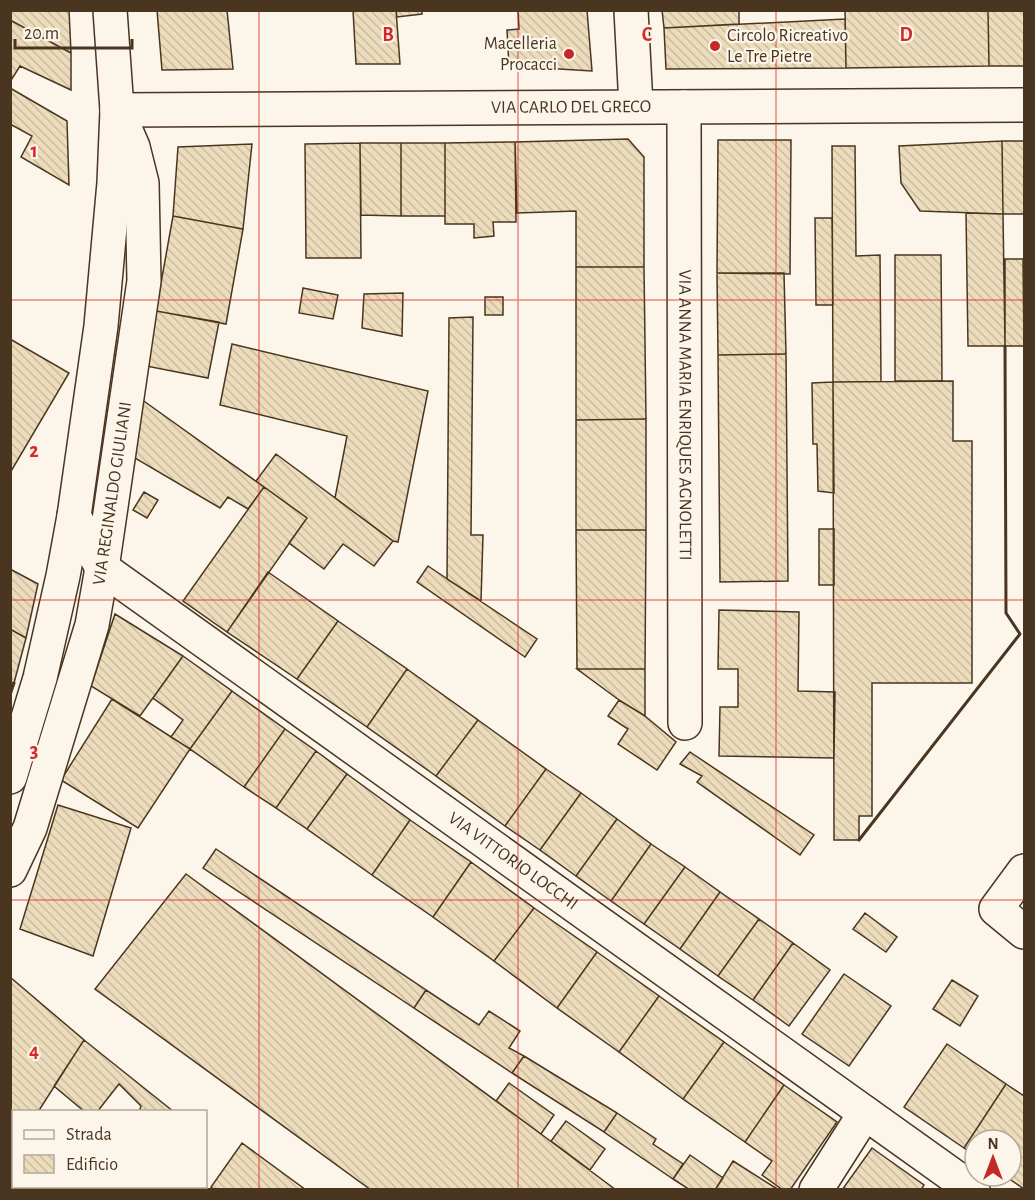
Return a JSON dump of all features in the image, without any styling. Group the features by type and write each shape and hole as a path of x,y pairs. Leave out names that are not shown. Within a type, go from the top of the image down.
{"street":[{"name":"VIA REGINALDO GIULIANI","path":"10,777 40,678 74,516 100,326 114,183 117,110 110,10"},
{"path":"630,10 636,106"},
{"name":"VIA CARLO DEL GRECO","path":"117,110 1024,105"},
{"name":"VIA ANNA MARIA ENRIQUES AGNOLETTI","path":"684,107 685,723"},
{"name":"VIA REGINALDO GIULIANI","path":"10,870 30,828 92,624 144,281 142,183 133,147 117,110"},
{"name":"VIA VITTORIO LOCCHI","path":"74,516 102,568 973,1190"},
{"path":"1024,871 996,909 1024,932"},
{"path":"816,1190 865,1113"}],"building":[{"path":"10,10 69,10 71,53 10,20"},
{"path":"157,10 227,10 233,69 162,70"},
{"path":"353,10 396,10 400,64 356,64"},
{"path":"396,10 422,10 422,14 397,17"},
{"path":"518,10 587,10 592,71 509,66 507,30 519,29"},
{"path":"662,10 739,10 739,24 664,28"},
{"path":"845,10 988,10 989,66 846,68"},
{"path":"988,10 1024,10 1024,66 989,66"},
{"path":"845,19 846,68 666,69 664,28"},
{"path":"10,20 71,53 71,90 20,66 10,82"},
{"path":"10,88 67,121 69,185 21,157 32,136 10,124"},
{"path":"628,139 644,157 644,267 576,267 576,211 517,213 515,142"},
{"path":"718,140 791,140 790,274 717,273"},
{"path":"1002,141 1003,214 920,211 901,183 899,146"},
{"path":"1002,141 1024,141 1024,214 1003,214"},
{"path":"515,142 516,222 493,222 494,236 474,238 474,224 445,224 445,143"},
{"path":"360,143 401,143 401,216 361,215"},
{"path":"360,143 361,258 306,258 305,144"},
{"path":"401,143 445,143 445,216 401,216"},
{"path":"252,144 243,229 173,216 178,147"},
{"path":"832,146 855,146 856,256 880,255 881,382 833,382"},
{"path":"966,213 1003,214 1005,346 968,346"},
{"path":"173,216 243,229 226,324 156,311"},
{"path":"815,218 832,218 833,305 816,305"},
{"path":"895,255 941,255 942,381 895,381"},
{"path":"1005,259 1023,259 1024,346 1005,346"},
{"path":"576,267 644,267 646,419 576,420"},
{"path":"717,273 784,273 786,354 718,355"},
{"path":"303,288 338,295 333,319 299,313"},
{"path":"403,293 402,336 362,328 364,294"},
{"path":"485,297 503,297 503,315 485,315"},
{"path":"156,311 219,322 208,378 146,366"},
{"path":"473,317 471,535 483,535 481,601 447,579 449,318"},
{"path":"10,339 69,373 10,473"},
{"path":"232,344 428,391 398,542 393,541 335,498 347,436 220,405"},
{"path":"786,354 788,581 720,582 718,355"},
{"path":"953,381 953,441 972,441 972,683 872,683 872,816 859,816 859,840 834,840 833,382"},
{"path":"833,382 834,493 818,491 817,444 813,444 812,383"},
{"path":"141,399 264,487 248,509 228,497 220,508 128,454"},
{"path":"646,419 646,530 576,530 576,420"},
{"path":"276,454 393,541 374,566 343,544 324,569 289,543 307,518 256,481"},
{"path":"264,487 307,518 227,632 183,601"},
{"path":"144,492 158,500 147,518 133,510"},
{"path":"819,529 834,529 834,585 819,585"},
{"path":"576,530 646,530 645,669 577,669"},
{"path":"428,566 537,639 525,657 417,582"},
{"path":"10,569 38,584 26,638 10,629"},
{"path":"268,572 338,621 297,679 227,632"},
{"path":"719,610 799,612 798,691 835,692 834,758 719,756 720,707 738,707 738,669 718,669"},
{"path":"115,614 183,656 140,716 91,686"},
{"path":"338,621 407,669 367,727 297,679"},
{"path":"10,629 26,638 14,683 10,682"},
{"path":"183,656 232,691 190,749 171,737 183,720 153,698"},
{"path":"407,669 478,720 436,776 367,727"},
{"path":"577,669 645,669 645,716 619,700"},
{"path":"232,691 285,729 244,787 190,749"},
{"path":"112,699 190,749 138,828 61,780"},
{"path":"619,700 645,716 676,742 657,770 618,744 628,729 608,716"},
{"path":"478,720 546,769 505,826 436,776"},
{"path":"285,729 316,751 276,808 244,787"},
{"path":"316,751 347,774 307,829 276,808"},
{"path":"690,752 814,835 800,855 697,782 702,776 680,764"},
{"path":"546,769 581,793 540,850 505,826"},
{"path":"347,774 410,820 372,875 307,829"},
{"path":"581,793 617,819 576,876 540,850"},
{"path":"58,805 131,828 93,956 20,929"},
{"path":"617,819 651,844 611,901 576,876"},
{"path":"410,820 471,862 433,917 372,875"},
{"path":"651,844 685,867 644,924 611,901"},
{"path":"216,849 426,990 414,1008 203,868"},
{"path":"471,862 534,908 494,961 433,917"},
{"path":"685,867 720,892 680,949 644,924"},
{"path":"186,874 616,1190 371,1190 95,989"},
{"path":"720,892 759,919 718,976 680,949"},
{"path":"534,908 597,952 557,1008 494,961"},
{"path":"865,913 897,937 886,952 853,929"},
{"path":"759,919 793,943 753,1000 718,976"},
{"path":"793,943 830,970 789,1026 753,1000"},
{"path":"597,952 659,996 619,1052 557,1008"},
{"path":"844,974 891,1006 849,1066 802,1034"},
{"path":"10,977 84,1040 39,1110 12,1110 12,1147 10,1146"},
{"path":"952,980 978,996 960,1026 933,1009"},
{"path":"426,990 479,1025 489,1011 520,1031 509,1048 524,1056 512,1073 414,1008"},
{"path":"659,996 724,1042 683,1099 619,1052"},
{"path":"84,1040 172,1110 140,1110 141,1106 119,1084 99,1110 83,1110 54,1086"},
{"path":"724,1042 784,1085 745,1142 683,1099"},
{"path":"947,1044 1006,1084 977,1128 963,1128 963,1147 904,1107"},
{"path":"524,1056 617,1113 604,1132 512,1073"},
{"path":"509,1083 554,1115 541,1134 496,1101"},
{"path":"1006,1084 1024,1096 1024,1189 1023,1128 977,1128"},
{"path":"784,1085 837,1122 790,1190 783,1190 762,1175 772,1161 745,1142"},
{"path":"617,1113 656,1139 653,1144 683,1164 673,1179 604,1132"},
{"path":"566,1121 605,1149 590,1170 551,1141"},
{"path":"242,1143 306,1190 215,1190 211,1187"},
{"path":"872,1148 924,1185 921,1190 842,1190"},
{"path":"690,1155 723,1178 715,1190 690,1190 673,1179"},
{"path":"733,1161 779,1190 715,1190"},
{"path":"93,1188 161,1188 160,1190 92,1190"}],"wall":[{"path":"859,840 1020,634 1006,613 1005,346"},
{"path":"10,695 14,683"}],"place":[{"name":"Circolo Ricreativo Le Tre Pietre","path":"715,46"},
{"name":"Macelleria Procacci","path":"569,54"}]}
